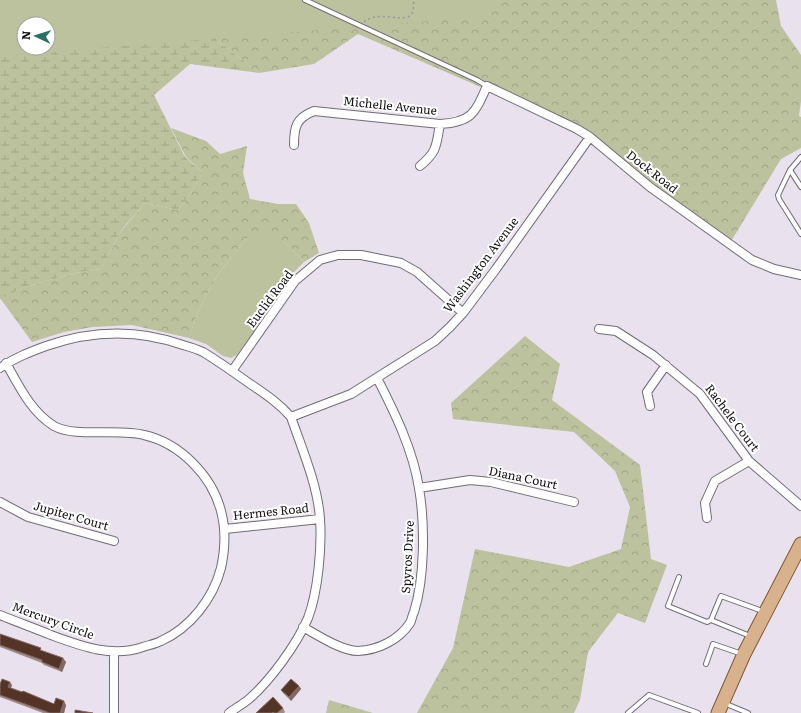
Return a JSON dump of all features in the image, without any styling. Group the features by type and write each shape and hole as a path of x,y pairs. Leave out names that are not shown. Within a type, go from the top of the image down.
{"main road":[{"path":"720,708 752,637 801,544"}],"street":[{"name":"Michelle Avenue","path":"294,146 294,131 299,120 305,114 314,110 440,124 452,123 466,119 472,115 480,103 488,86"},
{"name":"Dock Road","path":"488,86 569,124 590,137 650,188 752,260 774,269 801,275"},
{"path":"420,166 429,159 435,150 440,124"},
{"name":"Washington Avenue","path":"291,417 351,394 434,341 463,312 496,269 590,137"},
{"name":"Euclid Road","path":"232,371 295,281 320,260 338,255 361,254 401,263 417,272 463,312"},
{"name":"Rachele Court","path":"599,329 616,331 666,365 700,394 749,462 801,506"},
{"path":"3,366 26,353 68,338 111,334 149,335 167,339 202,352 232,371 281,406 291,417 315,489 320,519 320,555 314,595 308,618 276,670 250,698 229,713"},
{"path":"650,406 647,392 666,365"},
{"name":"Mercury Circle","path":"0,615 89,648 114,652 137,649 161,641 186,625 205,604 218,577 224,554 225,529 221,510 213,490 201,472 183,454 166,443 144,434 112,431 73,432 55,427 46,421 33,408 3,366"},
{"name":"Spyros Drive","path":"303,627 334,644 358,651 384,645 397,637 410,622 418,598 422,552 422,517 419,488 413,463 397,420 377,378"},
{"path":"707,518 705,503 716,482 749,462"},
{"name":"Diana Court","path":"419,488 470,480 491,482 574,502"},
{"name":"Jupiter Court","path":"0,502 28,517 114,541"},
{"name":"Hermes Road","path":"225,529 320,519"},
{"path":"114,652 114,713"}],"lane":[{"path":"305,0 488,86"},
{"path":"801,156 790,170 778,195 801,234"},
{"path":"790,170 801,187"},
{"path":"679,577 668,606 707,622 711,620 752,637"},
{"path":"711,620 721,596 765,612"},
{"path":"706,664 713,644 744,654"},
{"path":"628,713 649,695 690,712 698,713"},
{"path":"720,708 748,713"}],"path":[{"path":"360,26 367,19 374,16 402,18 409,16 412,12 414,0"}],"green space":[{"path":"0,0 187,0 204,6 217,40 259,73 190,64 154,95 185,157 203,173 192,191 178,210 145,203 122,229 101,269 74,273 22,288 0,299"},
{"path":"0,0 493,0 491,16 56,51 56,16 16,16 16,55 0,56"},
{"path":"187,0 776,0 781,26 801,55 801,101 799,116 801,117 801,148 781,159 730,243 566,124 358,34 314,64 259,73 217,40 204,6"},
{"path":"171,128 206,141 220,154 247,146 243,173 250,199 278,204 296,204 309,223 319,253 304,262 284,242 247,238 219,273 199,309 189,338 132,325 93,327 64,332 32,342 0,298 22,288 74,273 101,269 121,231 145,203 178,210 192,191 203,173 186,157"},
{"path":"264,228 284,242 304,262 292,274 272,307 237,355 231,358 223,356 206,344 189,338 199,309 219,273 247,238"},
{"path":"525,336 560,364 552,400 640,465 651,559 667,565 645,623 618,613 588,652 580,700 574,713 417,713 453,648 475,549 569,567 621,549 630,507 615,471 574,432 453,419 451,403"},
{"path":"329,700 373,713 326,713"}],"building":[{"path":"0,634 41,648 40,650 63,658 59,669 42,662 42,660 0,645"},
{"path":"2,679 10,682 8,687 22,692 23,691 54,704 56,698 64,701 60,713 50,713 0,695 0,684"},
{"path":"291,679 299,686 289,697 281,690"},
{"path":"273,697 283,708 277,713 256,713"},
{"path":"75,710 93,713 75,713"}]}
